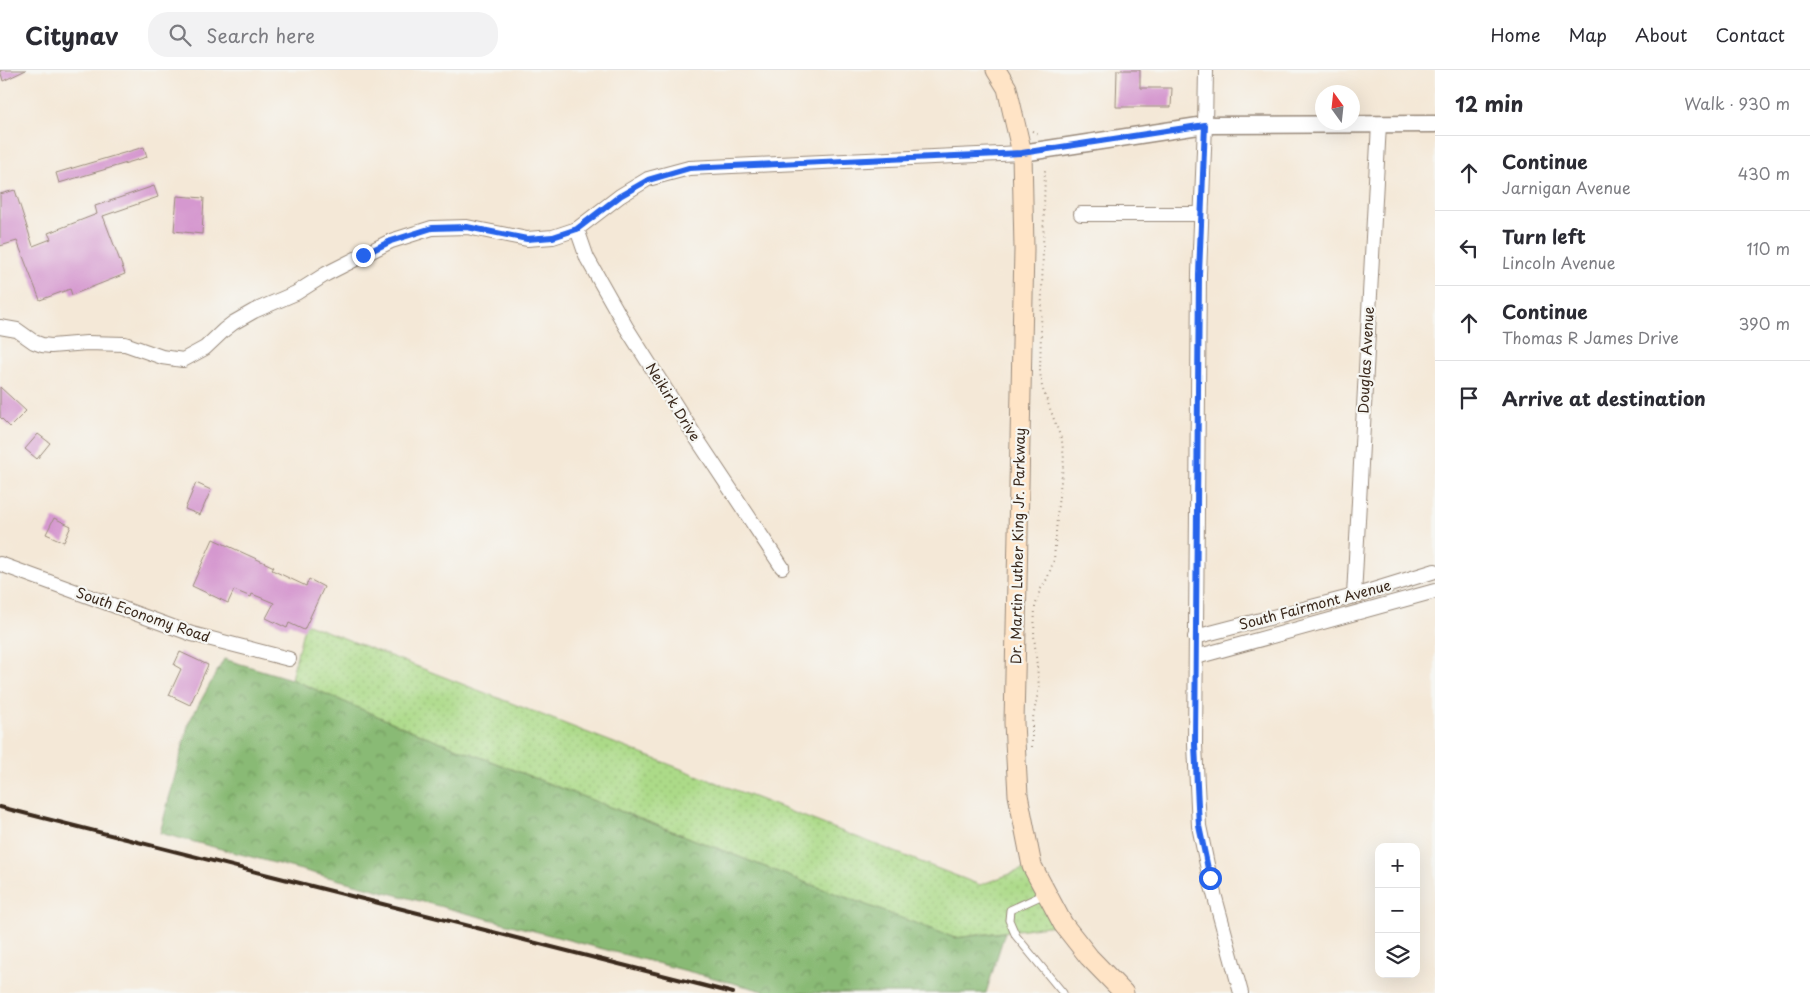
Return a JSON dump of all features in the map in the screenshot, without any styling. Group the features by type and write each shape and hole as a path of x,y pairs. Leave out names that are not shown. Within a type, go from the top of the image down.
{"main road":[{"name":"Dr. Martin Luther King Jr. Parkway","path":"996,70 1007,88 1022,153 1024,249 1014,723 1020,804 1032,866 1046,893 1068,931 1089,957 1124,993"}],"street":[{"path":"1206,70 1201,214 1195,745 1199,826 1210,878 1241,993"},
{"name":"Douglas Avenue","path":"1354,596 1379,124"},
{"path":"0,327 17,330 34,342 42,345 125,344 162,357 183,360 205,348 233,323 296,293 326,274 400,238 432,228 467,227 527,239 553,237 577,229 620,196 648,180 689,168 1022,153 1205,125 1435,124"},
{"path":"1081,214 1201,214"},
{"name":"Neikirk Drive","path":"577,229 587,258 626,327 697,439 782,567"},
{"name":"South Economy Road","path":"0,564 192,634 289,659"},
{"name":"South Fairmont Avenue","path":"1195,637 1354,596 1435,572"},
{"path":"1196,657 1435,591"}],"lane":[{"path":"1046,893 1010,910 1009,920 1016,936 1063,993"}],"path":[{"path":"1032,751 1032,723 1039,687 1034,650 1034,614 1036,600 1054,560 1058,504 1064,459 1062,441 1042,387 1040,372 1045,169"}],"green space":[{"path":"305,623 980,885 1032,866 1063,924 955,938 410,730 291,679"},
{"path":"224,659 291,679 410,730 955,938 1005,932 986,993 771,993 160,833 189,722"}],"building":[{"path":"0,70 26,70 3,81"},
{"path":"1117,70 1140,70 1140,88 1172,88 1171,107 1116,107"},
{"path":"144,147 147,157 59,183 56,173"},
{"path":"154,186 158,197 103,216 125,274 72,295 70,289 40,300 17,241 0,246 0,194 15,190 33,246 51,239 48,233 97,214 95,206"},
{"path":"177,196 204,198 202,234 174,231"},
{"path":"0,387 26,411 10,427 0,417"},
{"path":"38,434 50,443 37,459 25,449"},
{"path":"196,483 211,490 200,515 185,509"},
{"path":"54,518 71,526 64,542 46,534"},
{"path":"213,539 274,567 272,570 306,586 309,579 324,587 304,630 289,623 287,628 266,618 274,603 252,594 251,597 234,590 228,603 192,586"},
{"path":"180,652 208,665 190,705 169,695 181,669 174,665"}],"railway":[{"path":"0,807 733,993"}],"route":[{"path":"363,255 391,241 432,228 467,227 527,239 553,237 577,229 620,196 648,180 689,168 1022,153 1205,125 1199,274 1195,745 1199,826 1210,878"}]}
